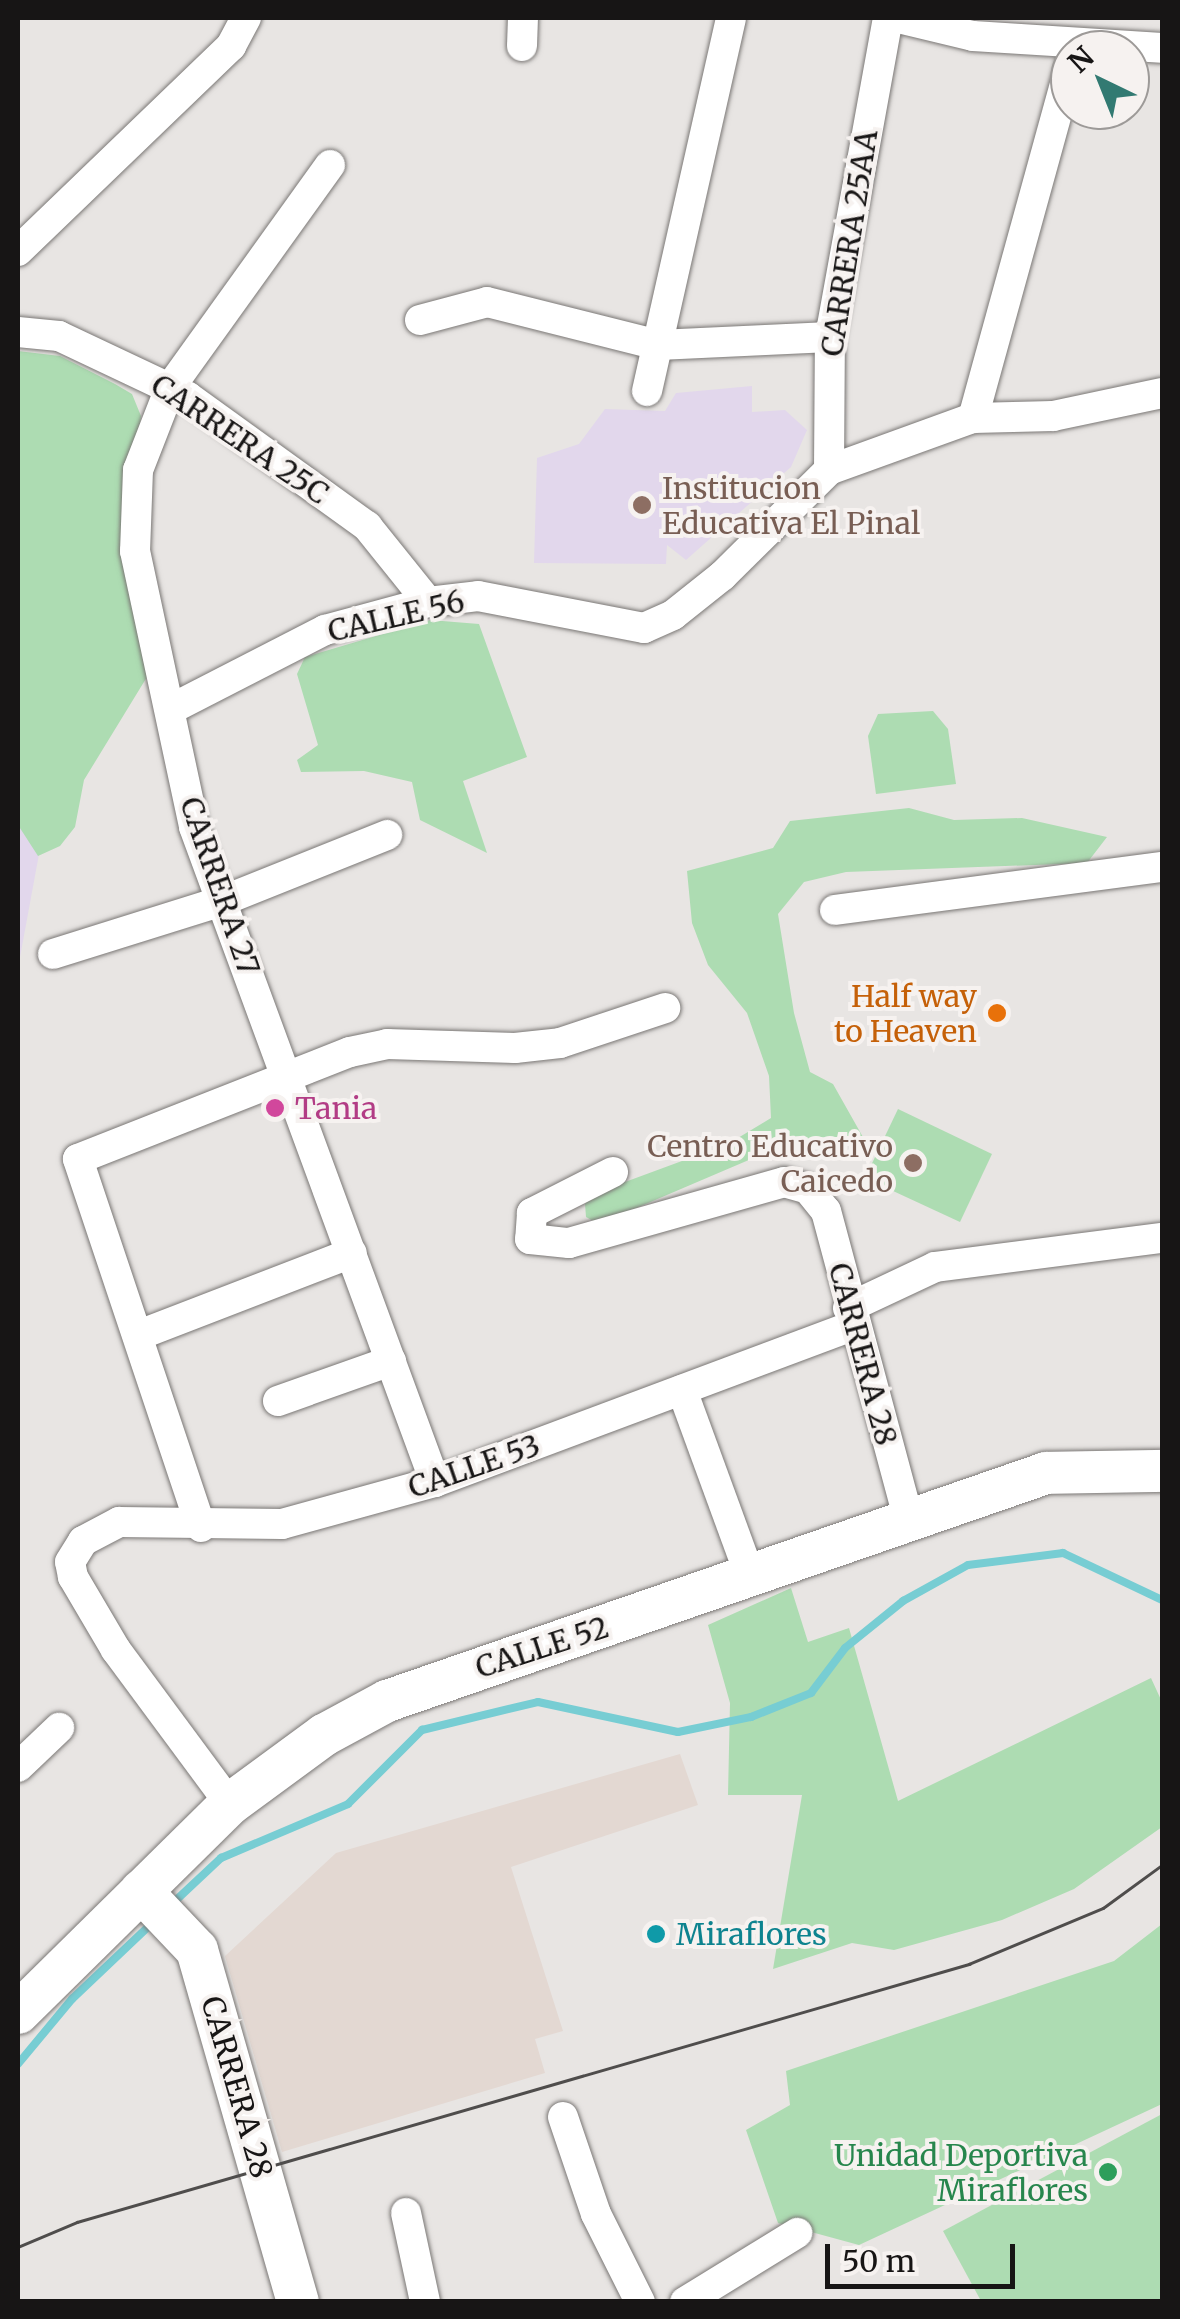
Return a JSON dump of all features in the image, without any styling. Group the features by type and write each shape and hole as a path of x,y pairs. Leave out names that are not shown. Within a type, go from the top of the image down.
{"street":[{"path":"18,251 143,123 230,46 246,18"},
{"path":"647,391 732,18"},
{"name":"CARRERA 25AA","path":"829,470 830,337 888,18"},
{"path":"898,18 1050,49"},
{"path":"973,418 1052,130"},
{"name":"CARRERA 27","path":"330,165 278,246 170,388 138,470 134,550 194,827 435,1482"},
{"path":"420,320 487,302 658,345 830,337"},
{"name":"CARRERA 25C","path":"18,332 58,336 170,388 367,526 428,602"},
{"name":"CALLE 56","path":"171,709 324,630 428,602 478,596 644,628 673,615 722,576 829,470 973,418 1053,416 1162,394"},
{"path":"53,954 222,900 387,835"},
{"path":"835,910 1162,867"},
{"path":"200,1527 78,1159 287,1076 387,1044 515,1048 560,1043 665,1008"},
{"name":"CARRERA 28","path":"613,1172 532,1214 530,1240 569,1244 784,1182 808,1189 826,1212 850,1317 910,1524"},
{"name":"CALLE 53","path":"230,1804 116,1650 73,1576 70,1562 83,1541 119,1522 200,1527 282,1524 435,1482 682,1390 850,1317 935,1266 1162,1238"},
{"path":"139,1335 352,1253"},
{"path":"278,1400 391,1360"},
{"path":"682,1390 751,1579"},
{"name":"CALLE 52","path":"18,2013 156,1905 230,1804 324,1734 387,1701 910,1524 1046,1473 1162,1470"},
{"path":"18,1767 59,1728"},
{"name":"CARRERA 28","path":"156,1905 203,1968 298,2302"},
{"path":"563,2117 596,2214 640,2302"},
{"path":"406,2213 425,2302"},
{"path":"685,2302 724,2292 797,2233"}],"shaded area":[{"name":"Institucion Educativa El Pinal","path":"752,386 752,412 785,410 807,430 791,467 686,560 667,545 666,564 534,563 537,458 579,444 605,409 665,411 676,393"},
{"path":"18,772 44,827 18,968"},
{"path":"680,1754 698,1805 511,1867 563,2031 535,2039 545,2073 282,2152 225,1956 336,1853"}],"green space":[{"path":"18,351 60,356 115,384 132,394 141,416 128,518 147,677 84,780 75,827 60,846 38,856 18,825"},
{"path":"430,620 479,624 527,757 463,781 487,853 420,820 412,782 364,771 301,772 297,760 318,745 297,674 305,657"},
{"path":"933,711 948,729 956,784 876,794 868,736 878,714"},
{"path":"909,808 954,820 1022,818 1107,837 1087,863 846,872 804,882 778,914 794,1013 810,1072 833,1084 868,1146 845,1140 772,1150 599,1224 586,1217 585,1204 606,1179 625,1182 728,1144 771,1118 769,1076 747,1013 708,965 692,923 687,871 773,848 790,821"},
{"path":"898,1109 992,1154 960,1222 865,1178"},
{"path":"791,1588 808,1642 849,1628 898,1801 1151,1678 1162,1702 1162,1827 1074,1889 1002,1920 894,1950 852,1943 773,1969 802,1795 728,1795 730,1703 708,1625"},
{"path":"1162,1924 1162,2104 859,2245 778,2223 746,2130 790,2105 786,2071 1114,1961"},
{"name":"Unidad Deportiva Miraflores","path":"1162,2114 1162,2301 981,2301 943,2231"}],"waterway":[{"path":"173,1903 221,1858 348,1804 422,1730 538,1702 678,1732 751,1717 811,1693 845,1648 903,1601 968,1565 1063,1553 1162,1600"},
{"path":"18,2064 72,1999 152,1923"}],"tram line":[{"path":"18,2247 77,2222 969,1964 1103,1908 1162,1865"}],"place":[{"name":"Institucion Educativa El Pinal","path":"642,505"},
{"name":"Half way to Heaven","path":"997,1013"},
{"name":"Tania","path":"275,1108"},
{"name":"Centro Educativo Caicedo","path":"913,1163"},
{"name":"Miraflores","path":"656,1934"},
{"name":"Unidad Deportiva Miraflores","path":"1108,2172"}]}
